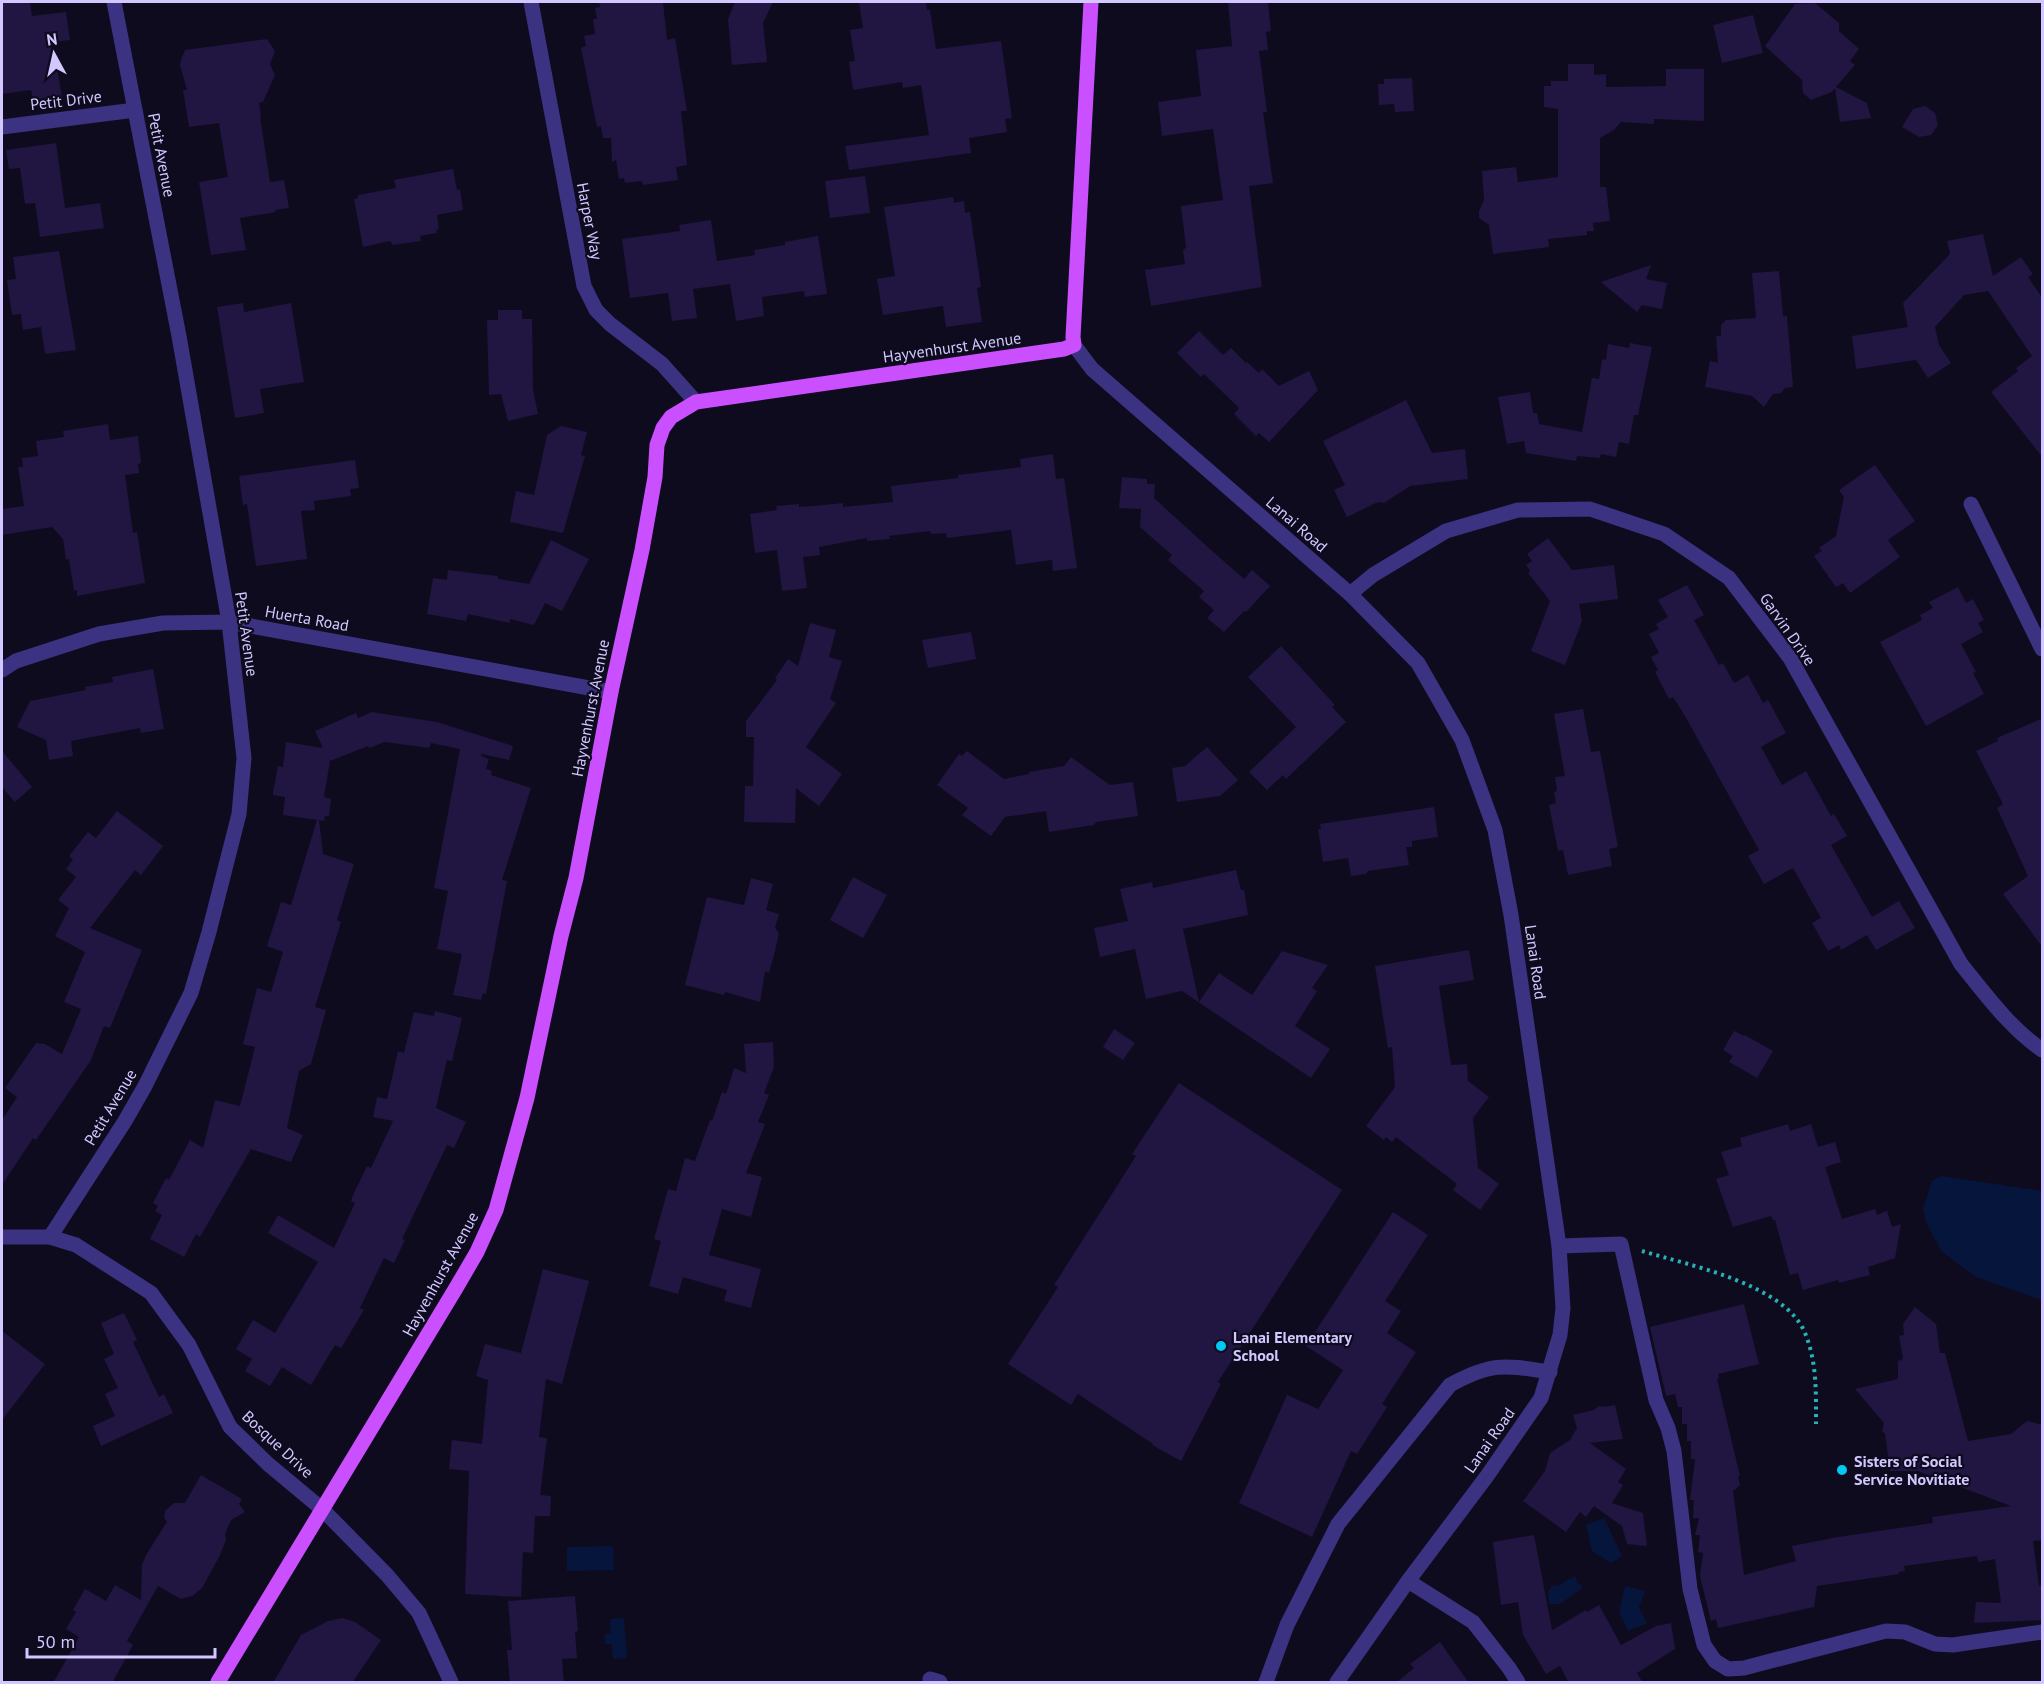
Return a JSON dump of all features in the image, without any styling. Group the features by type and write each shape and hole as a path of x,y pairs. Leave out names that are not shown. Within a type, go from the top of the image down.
{"main road":[{"path":"1074,345 1091,2"},
{"name":"Hayvenhurst Avenue","path":"218,1683 456,1288 477,1252 496,1210 527,1098 561,936 576,878 610,692 642,550 655,477 657,445 663,428 671,417 696,402 1052,351 1074,345"}],"street":[{"name":"Petit Avenue","path":"50,1237 125,1121 191,993 239,814 244,758 228,622 179,336 114,2"},
{"name":"Harper Way","path":"531,2 584,286 597,310 610,324 662,364 696,402"},
{"name":"Petit Drive","path":"2,127 135,110"},
{"name":"Lanai Road","path":"1074,345 1092,369 1350,594 1418,663 1462,740 1496,830 1511,915 1559,1246 1563,1308 1560,1335 1541,1398 1337,1683"},
{"path":"1971,504 2043,649"},
{"name":"Garvin Drive","path":"1350,594 1373,575 1446,531 1518,510 1590,509 1664,534 1729,578 1790,658 1961,964 1992,1003 2026,1039 2043,1050"},
{"name":"Huerta Road","path":"2,670 16,660 99,634 163,623 228,622 610,692"},
{"name":"Bosque Drive","path":"2,1237 50,1237 76,1245 151,1293 189,1345 230,1427 268,1464 322,1509 387,1575 419,1613 451,1683"},
{"path":"1559,1246 1621,1244 1656,1400 1668,1428 1674,1451 1690,1589 1704,1645 1715,1661 1728,1669 1744,1668 1886,1631 1905,1632 1935,1644 1953,1645 2043,1632"},
{"path":"1266,1683 1287,1624 1338,1524 1450,1385 1472,1372 1492,1366 1513,1366 1550,1372"},
{"path":"1408,1581 1473,1622 1518,1683"}],"path":[{"path":"1621,1244 1749,1284 1782,1304 1797,1319 1810,1347 1816,1377 1816,1424"}],"water":[{"path":"1941,1176 2042,1191 2042,1300 1976,1277 1941,1251 1926,1222 1923,1209 1932,1181"},
{"path":"1604,1518 1622,1556 1611,1563 1592,1551 1586,1525"},
{"path":"613,1546 614,1570 567,1571 567,1547"},
{"path":"1575,1576 1578,1584 1582,1585 1581,1589 1560,1604 1549,1604 1548,1592 1552,1586 1559,1585"},
{"path":"1625,1586 1645,1591 1639,1607 1647,1623 1628,1631 1619,1613"},
{"path":"624,1618 627,1658 613,1659 612,1644 605,1644 605,1634 611,1633 610,1619"}],"building":[{"path":"2,2 30,2 32,16 66,12 70,40 53,42 62,98 34,103 31,90 2,94"},
{"path":"599,2 663,2 667,40 675,38 687,111 681,111 687,165 676,167 678,180 643,185 642,181 625,183 624,178 619,179 616,160 612,162 611,138 603,138 601,126 597,127 581,48 586,46 584,36 595,34 593,19 597,19 595,8 600,7"},
{"path":"735,2 773,2 763,23 767,62 732,65 728,19"},
{"path":"859,2 926,2 927,10 930,10 936,49 1001,41 1012,118 1005,119 1007,132 969,138 971,153 849,170 845,146 929,135 921,85 903,88 902,82 853,90 849,62 855,61 850,30 863,28"},
{"path":"1228,2 1268,2 1271,31 1266,32 1268,50 1259,51 1267,112 1263,112 1273,183 1249,186 1262,287 1151,306 1145,270 1185,264 1183,251 1186,247 1181,206 1223,200 1213,129 1162,136 1158,102 1201,96 1196,50 1232,46"},
{"path":"1815,3 1839,23 1839,31 1859,49 1850,61 1855,65 1836,87 1867,103 1871,118 1840,122 1835,88 1832,92 1811,100 1803,93 1802,80 1765,46 1795,4"},
{"path":"1753,15 1763,53 1722,63 1713,25"},
{"path":"267,39 275,51 270,64 275,75 263,102 259,103 260,117 270,182 284,180 289,208 240,218 246,250 211,255 199,182 228,177 219,123 189,127 183,90 187,90 180,65 181,60 185,50"},
{"path":"1568,64 1594,64 1594,75 1606,74 1606,87 1666,86 1666,69 1704,69 1704,121 1654,119 1654,124 1621,122 1614,130 1600,138 1600,187 1606,187 1610,221 1593,223 1594,231 1587,231 1587,235 1548,239 1549,247 1493,254 1489,225 1479,218 1479,211 1484,200 1482,171 1516,167 1518,182 1558,177 1558,109 1544,107 1544,86 1551,86 1551,81 1568,81"},
{"path":"1412,78 1414,111 1395,112 1394,104 1379,105 1378,84 1384,84 1384,79"},
{"path":"1925,106 1935,113 1938,125 1931,135 1919,137 1902,127 1913,109"},
{"path":"56,143 65,208 100,203 104,228 40,237 35,203 25,204 20,168 9,169 6,150"},
{"path":"453,169 457,190 460,189 463,210 437,215 439,229 436,230 437,233 420,236 421,241 393,245 390,241 363,247 354,199 358,198 358,195 396,188 394,180"},
{"path":"865,176 870,213 830,218 825,181"},
{"path":"953,197 954,203 964,201 965,213 970,212 981,287 977,288 982,322 946,327 943,306 883,315 877,279 895,276 884,207"},
{"path":"711,220 717,261 755,255 754,250 818,236 827,294 805,297 804,291 762,297 764,316 736,321 730,284 693,289 697,318 672,321 668,293 630,298 622,239 680,231 679,225"},
{"path":"1983,234 1993,276 2021,257 2033,274 2028,277 2043,299 2043,458 1991,392 2018,371 2016,368 2032,356 1988,291 1964,295 1935,327 1939,345 1951,363 1928,378 1916,360 1856,369 1852,336 1908,327 1903,303 1950,254 1947,241"},
{"path":"59,251 76,350 45,354 41,327 23,330 21,314 12,315 7,280 16,279 13,257"},
{"path":"1651,265 1646,279 1667,283 1662,309 1642,305 1637,312 1601,282"},
{"path":"1779,271 1783,316 1787,316 1793,387 1773,394 1764,407 1752,396 1705,387 1710,361 1718,363 1716,336 1721,336 1721,325 1726,320 1756,318 1752,273"},
{"path":"243,303 244,312 291,303 304,382 260,389 264,413 235,418 217,307"},
{"path":"498,310 522,310 522,319 532,319 533,389 538,414 508,421 501,394 489,395 487,320 498,320"},
{"path":"1199,331 1223,355 1231,348 1259,373 1262,369 1279,386 1309,371 1318,390 1269,442 1259,433 1256,436 1234,414 1239,408 1204,374 1201,377 1177,353"},
{"path":"1630,343 1652,347 1638,415 1634,415 1629,444 1619,442 1616,457 1601,454 1600,458 1577,456 1576,461 1526,453 1524,441 1507,444 1498,397 1530,392 1533,413 1537,413 1539,424 1582,432 1592,378 1599,379 1602,359 1606,360 1608,344 1629,348"},
{"path":"1406,400 1432,453 1465,449 1468,479 1410,486 1384,503 1378,502 1347,517 1334,490 1345,485 1323,441"},
{"path":"108,424 110,440 138,436 141,463 138,464 139,473 125,475 133,533 137,532 145,583 77,596 77,590 74,591 69,559 66,560 63,539 52,527 2,535 2,509 24,506 18,467 23,467 22,458 38,456 36,441 64,437 63,431"},
{"path":"561,426 587,432 581,455 585,456 563,533 510,522 516,491 534,495 547,435"},
{"path":"1053,454 1056,479 1064,478 1077,568 1053,571 1052,560 1016,565 1011,530 947,538 946,533 931,534 930,531 889,536 890,539 867,541 867,538 819,547 820,555 803,557 807,588 782,591 777,550 755,553 750,514 777,510 776,506 799,504 799,507 843,503 843,507 893,502 891,486 1021,467 1020,459"},
{"path":"355,460 359,488 350,489 351,496 314,501 315,510 301,511 307,559 256,566 247,504 243,505 239,476"},
{"path":"1875,465 1915,521 1888,540 1900,557 1850,593 1843,583 1836,587 1814,556 1822,551 1819,548 1836,536 1844,497 1839,490"},
{"path":"1122,477 1147,479 1147,484 1155,484 1154,498 1211,550 1244,579 1252,570 1270,586 1224,632 1207,618 1214,610 1199,597 1204,591 1168,560 1172,555 1140,527 1141,509 1119,508"},
{"path":"1548,538 1572,570 1614,565 1618,599 1579,604 1582,621 1565,665 1531,651 1550,601 1528,573 1530,571 1526,565 1532,561 1527,554"},
{"path":"551,540 589,559 562,611 545,603 534,625 510,619 510,623 468,614 466,621 427,614 433,578 447,580 448,570 497,576 499,579 529,584"},
{"path":"1687,585 1704,615 1694,620 1719,665 1723,663 1734,683 1748,675 1763,703 1768,700 1786,733 1761,747 1782,785 1806,771 1831,816 1834,814 1847,836 1831,845 1872,917 1899,901 1915,928 1876,950 1867,935 1841,950 1839,945 1828,951 1812,923 1821,918 1793,868 1764,884 1748,856 1759,850 1685,716 1673,697 1669,699 1655,672 1658,670 1651,657 1659,653 1649,634 1659,629 1656,624 1668,617 1658,600"},
{"path":"1958,587 1966,603 1973,599 1984,620 1978,623 1983,632 1961,644 1976,672 1973,673 1984,694 1926,726 1880,642 1922,620 1920,615 1933,608 1929,602"},
{"path":"810,623 836,630 829,657 842,661 830,699 836,703 806,747 842,774 819,806 796,788 795,823 744,822 745,786 753,786 754,737 746,737 746,721 777,680 775,678 788,659 798,666"},
{"path":"971,632 976,659 928,668 922,640"},
{"path":"1281,646 1335,705 1332,707 1346,722 1286,779 1283,775 1267,790 1249,772 1296,727 1248,677"},
{"path":"153,669 164,729 141,733 140,728 71,741 73,756 49,760 46,740 17,727 30,701 86,690 85,687 113,682 112,677"},
{"path":"1583,709 1591,752 1600,751 1618,847 1609,849 1612,866 1568,875 1563,850 1558,851 1549,805 1556,803 1555,777 1565,776 1554,714"},
{"path":"372,712 437,722 513,746 509,760 482,754 481,756 489,759 486,769 492,771 491,775 531,788 502,880 507,881 486,994 483,993 481,1000 453,995 462,954 437,949 448,891 434,888 460,749 431,743 429,748 385,742 330,761 324,797 331,799 329,816 325,816 324,821 319,820 323,854 354,864 337,920 341,922 315,1007 326,1010 311,1064 299,1071 287,1128 303,1135 291,1162 251,1149 200,1237 196,1234 184,1257 150,1239 162,1215 155,1211 158,1206 153,1203 166,1178 169,1180 190,1140 203,1148 215,1100 240,1106 255,1047 243,1044 257,988 271,992 283,952 267,946 281,902 291,905 317,820 283,815 285,797 273,795 278,766 283,767 286,742 323,748 315,731 356,713 358,718"},
{"path":"2043,718 2043,948 2003,894 2028,876 1997,808 2003,804 1976,751 1998,741 1997,738"},
{"path":"1207,747 1238,780 1220,796 1177,802 1172,768 1185,766"},
{"path":"2,751 32,787 15,802 2,787"},
{"path":"967,751 1004,779 1064,766 1071,757 1110,785 1133,782 1138,816 1049,832 1046,811 1005,817 991,836 962,815 968,808 937,785 959,754 962,756"},
{"path":"1434,807 1438,837 1412,841 1412,847 1406,847 1409,865 1351,876 1348,858 1323,862 1318,829 1321,829 1320,824"},
{"path":"117,811 163,846 141,875 135,870 90,928 142,950 110,1028 104,1026 91,1060 36,1140 33,1138 2,1185 2,1120 17,1097 5,1088 36,1043 45,1044 62,1054 81,1009 64,1002 85,952 55,936 69,908 58,900 76,877 66,869 73,859 69,856 88,832 96,838"},
{"path":"1236,870 1241,890 1244,890 1248,915 1183,929 1199,1002 1219,973 1252,995 1282,951 1328,965 1312,988 1317,991 1295,1026 1330,1049 1311,1078 1182,991 1146,999 1135,949 1100,957 1094,928 1128,921 1120,889 1152,882 1153,888"},
{"path":"853,877 887,895 863,938 830,920"},
{"path":"751,878 773,884 766,910 779,914 775,928 779,933 769,973 765,971 760,1002 725,992 724,995 685,985 707,897 744,905"},
{"path":"1469,950 1474,980 1439,986 1451,1065 1467,1064 1468,1081 1489,1097 1473,1118 1478,1168 1499,1184 1480,1210 1453,1190 1457,1184 1396,1137 1392,1142 1386,1137 1384,1140 1366,1126 1395,1087 1392,1047 1388,1048 1375,966"},
{"path":"435,1011 462,1018 452,1061 447,1060 436,1108 466,1122 454,1148 447,1145 402,1239 405,1240 394,1263 384,1258 360,1308 364,1310 341,1348 335,1345 311,1385 282,1367 270,1386 245,1371 252,1359 236,1349 253,1320 275,1333 318,1262 268,1233 278,1215 334,1248 355,1203 351,1201 353,1195 367,1166 371,1168 393,1121 373,1117 377,1097 387,1099 398,1051 404,1053 414,1012 434,1016"},
{"path":"1114,1029 1135,1043 1123,1060 1103,1047"},
{"path":"1734,1031 1773,1051 1757,1078 1729,1062 1733,1056 1723,1050"},
{"path":"773,1042 774,1067 764,1093 769,1095 758,1122 765,1124 746,1173 762,1177 751,1217 722,1209 709,1255 761,1269 751,1308 724,1301 727,1290 683,1277 678,1294 649,1286 661,1241 654,1239 668,1189 676,1191 685,1158 695,1161 722,1092 726,1094 734,1068 746,1073 744,1044"},
{"path":"1179,1083 1342,1190 1218,1382 1221,1384 1181,1461 1152,1445 1078,1394 1071,1405 1008,1364 1058,1287 1054,1285 1136,1156 1132,1154"},
{"path":"1788,1124 1790,1131 1811,1124 1818,1147 1835,1142 1841,1162 1825,1167 1842,1219 1875,1209 1877,1215 1887,1211 1892,1227 1901,1224 1895,1258 1868,1267 1870,1275 1839,1283 1838,1280 1803,1290 1798,1273 1790,1275 1775,1220 1771,1216 1733,1227 1716,1179 1729,1175 1721,1152 1742,1146 1740,1138"},
{"path":"1393,1212 1428,1235 1385,1301 1401,1311 1387,1333 1416,1352 1382,1404 1387,1407 1357,1454 1351,1451 1312,1537 1239,1503 1287,1395 1318,1409 1343,1370 1306,1346"},
{"path":"543,1269 589,1281 562,1384 546,1379 539,1437 547,1438 540,1495 551,1496 550,1516 535,1516 533,1553 523,1552 521,1597 465,1594 469,1471 449,1469 452,1440 482,1444 488,1380 476,1376 485,1344 521,1353"},
{"path":"1744,1304 1759,1364 1718,1374 1719,1379 1717,1379 1740,1476 1738,1476 1740,1485 1733,1491 1744,1575 1796,1561 1792,1546 1933,1523 1932,1517 2011,1506 1918,1471 1890,1471 1885,1433 1882,1432 1884,1423 1855,1389 1898,1379 1898,1361 1903,1359 1899,1336 1904,1335 1903,1324 1915,1307 1936,1324 1940,1353 1945,1353 1968,1441 2011,1434 2027,1421 2043,1425 2043,1540 2033,1541 2039,1586 2043,1584 2043,1620 1974,1623 1976,1602 2001,1603 1995,1559 1978,1562 1977,1556 1904,1566 1905,1571 1899,1574 1817,1586 1814,1607 1718,1628 1716,1619 1711,1621 1700,1576 1703,1553 1698,1552 1700,1535 1695,1535 1699,1518 1693,1518 1694,1500 1690,1500 1695,1459 1691,1459 1691,1441 1687,1441 1687,1424 1682,1424 1682,1407 1678,1407 1675,1394 1666,1396 1650,1327"},
{"path":"124,1313 137,1340 133,1342 159,1397 164,1394 173,1413 101,1446 93,1426 115,1416 105,1394 118,1388 104,1359 114,1354 101,1323"},
{"path":"2,1331 45,1364 2,1420"},
{"path":"1615,1405 1623,1439 1590,1443 1626,1469 1618,1482 1623,1485 1612,1503 1643,1513 1647,1546 1627,1544 1622,1526 1594,1506 1586,1517 1580,1512 1566,1532 1523,1501 1545,1471 1550,1453 1570,1440 1577,1428 1573,1415 1594,1410 1599,1406"},
{"path":"201,1475 242,1499 239,1504 245,1512 231,1520 219,1557 202,1588 192,1596 181,1599 158,1586 127,1641 133,1645 112,1683 53,1683 79,1637 66,1629 76,1612 73,1610 85,1589 106,1601 115,1585 141,1600 142,1565 167,1522 164,1517 165,1511 174,1503 185,1503"},
{"path":"1534,1535 1552,1630 1599,1605 1621,1645 1656,1626 1671,1623 1675,1649 1637,1673 1643,1683 1569,1683 1560,1666 1546,1674 1523,1635 1518,1602 1501,1605 1493,1542"},
{"path":"575,1596 578,1631 575,1632 577,1658 562,1659 564,1683 510,1683 507,1650 512,1650 508,1601"},
{"path":"343,1618 355,1622 381,1640 352,1683 273,1683 301,1635 328,1621"},
{"path":"1440,1642 1469,1683 1396,1683 1414,1668 1410,1664"}],"place":[{"name":"Lanai Elementary School","path":"1221,1346"},
{"name":"Sisters of Social Service Novitiate","path":"1842,1470"}]}
